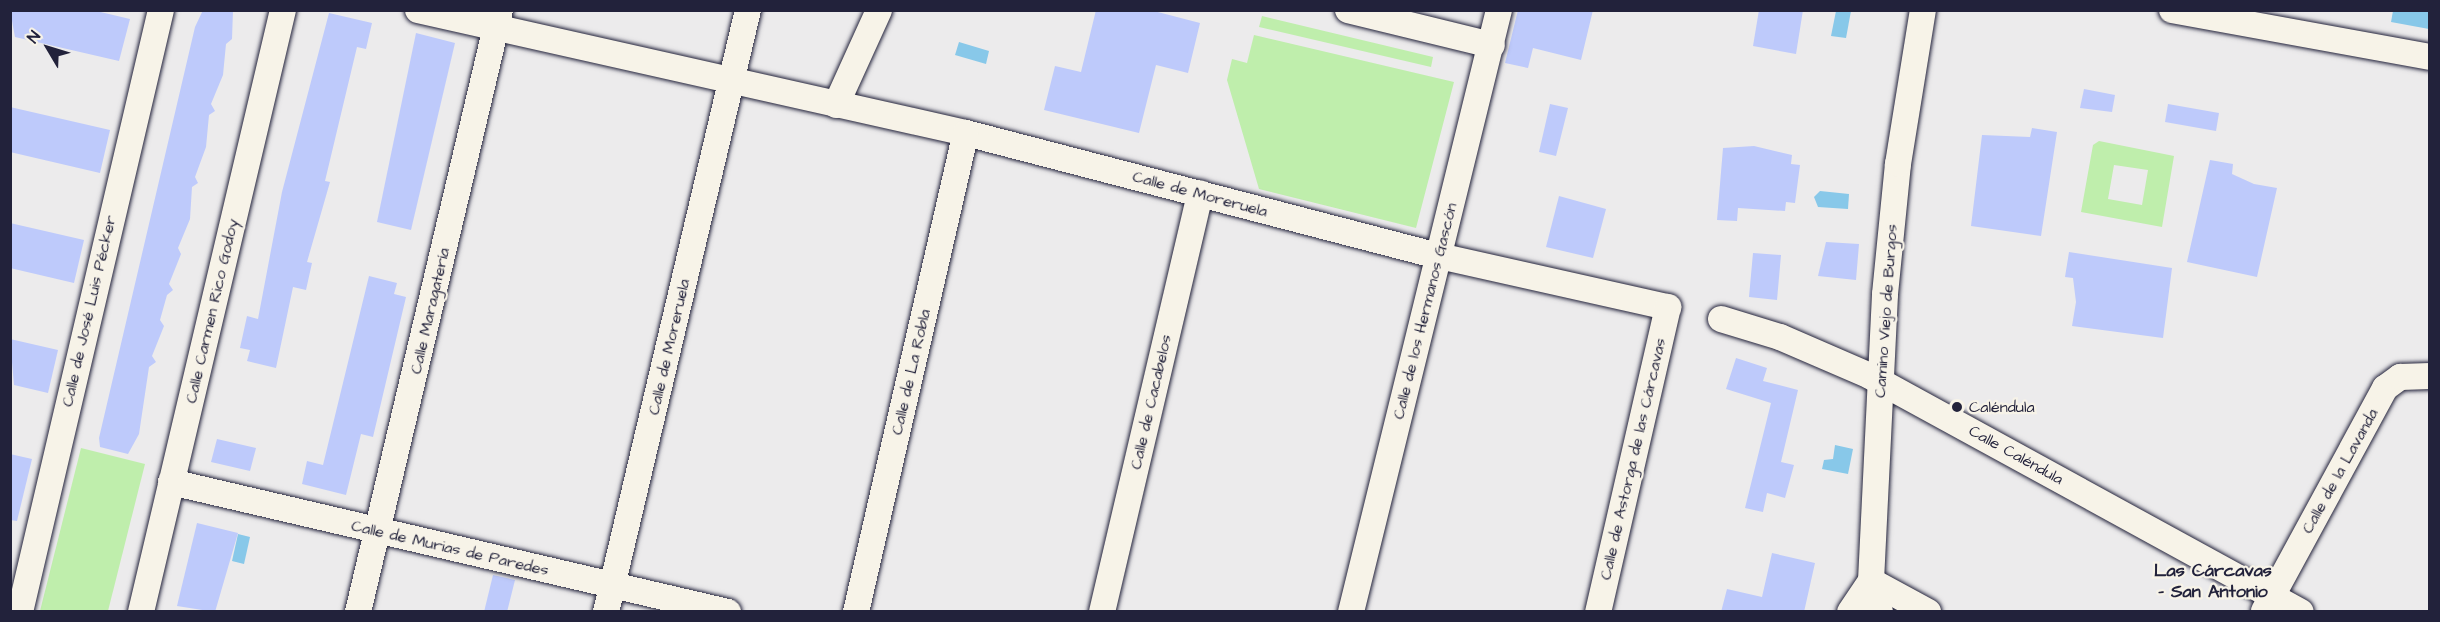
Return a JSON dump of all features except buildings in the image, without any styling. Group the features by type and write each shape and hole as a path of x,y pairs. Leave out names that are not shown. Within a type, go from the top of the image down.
{"street":[{"name":"Calle de José Luis Pécker","path":"20,612 161,10"},
{"name":"Calle Carmen Rico Godoy","path":"141,612 283,10"},
{"name":"Calle de Moreruela","path":"418,10 499,20 732,82 966,133 1439,256 1668,307"},
{"path":"732,82 748,10"},
{"path":"836,105 879,10"},
{"path":"1348,10 1492,45"},
{"name":"Calle de los Hermanos Gascón","path":"1351,612 1499,10"},
{"name":"Camino Viejo de Burgos","path":"1880,612 1871,581 1880,382 1898,164 1923,10"},
{"path":"2172,10 2260,19 2430,57"},
{"name":"Calle Maragatería","path":"358,612 499,20"},
{"name":"Calle de Moreruela","path":"609,599 732,82"},
{"name":"Calle de La Robla","path":"856,612 966,133"},
{"name":"Calle de Cacabelos","path":"1102,612 1200,193"},
{"name":"Calle de Astorga de las Cárcavas","path":"1598,612 1668,307"},
{"name":"Calle Caléndula","path":"1721,319 1780,337 1880,382 2268,604 2301,612"},
{"name":"Calle de la Lavanda","path":"2268,604 2385,388 2400,376 2430,376"},
{"name":"Calle de Murias de Paredes","path":"171,482 377,531 609,599 729,612"},
{"path":"1850,612 1871,581 1928,612"}],"green space":[{"path":"1262,16 1433,57 1431,67 1259,27"},
{"path":"1254,35 1454,82 1416,228 1259,189 1227,80 1232,59 1247,63"},
{"path":"2099,141 2174,156 2162,227 2081,212 2093,145","holes":["2114,165 2148,170 2142,205 2108,199"]},
{"path":"81,448 145,464 108,611 40,611"}],"water":[{"path":"1836,11 1851,11 1846,38 1831,36"},
{"path":"2393,11 2429,11 2429,29 2391,22"},
{"path":"959,42 989,51 986,64 955,55"},
{"path":"1820,191 1849,194 1848,209 1818,207 1814,197"},
{"path":"1835,445 1853,449 1848,474 1822,469 1824,460 1833,459"},
{"path":"238,534 250,537 244,564 232,561"}],"place":[{"name":"Caléndula","path":"1957,407"}],"district":[{"name":"Las Cárcavas - San Antonio","path":"2213,582"}]}
